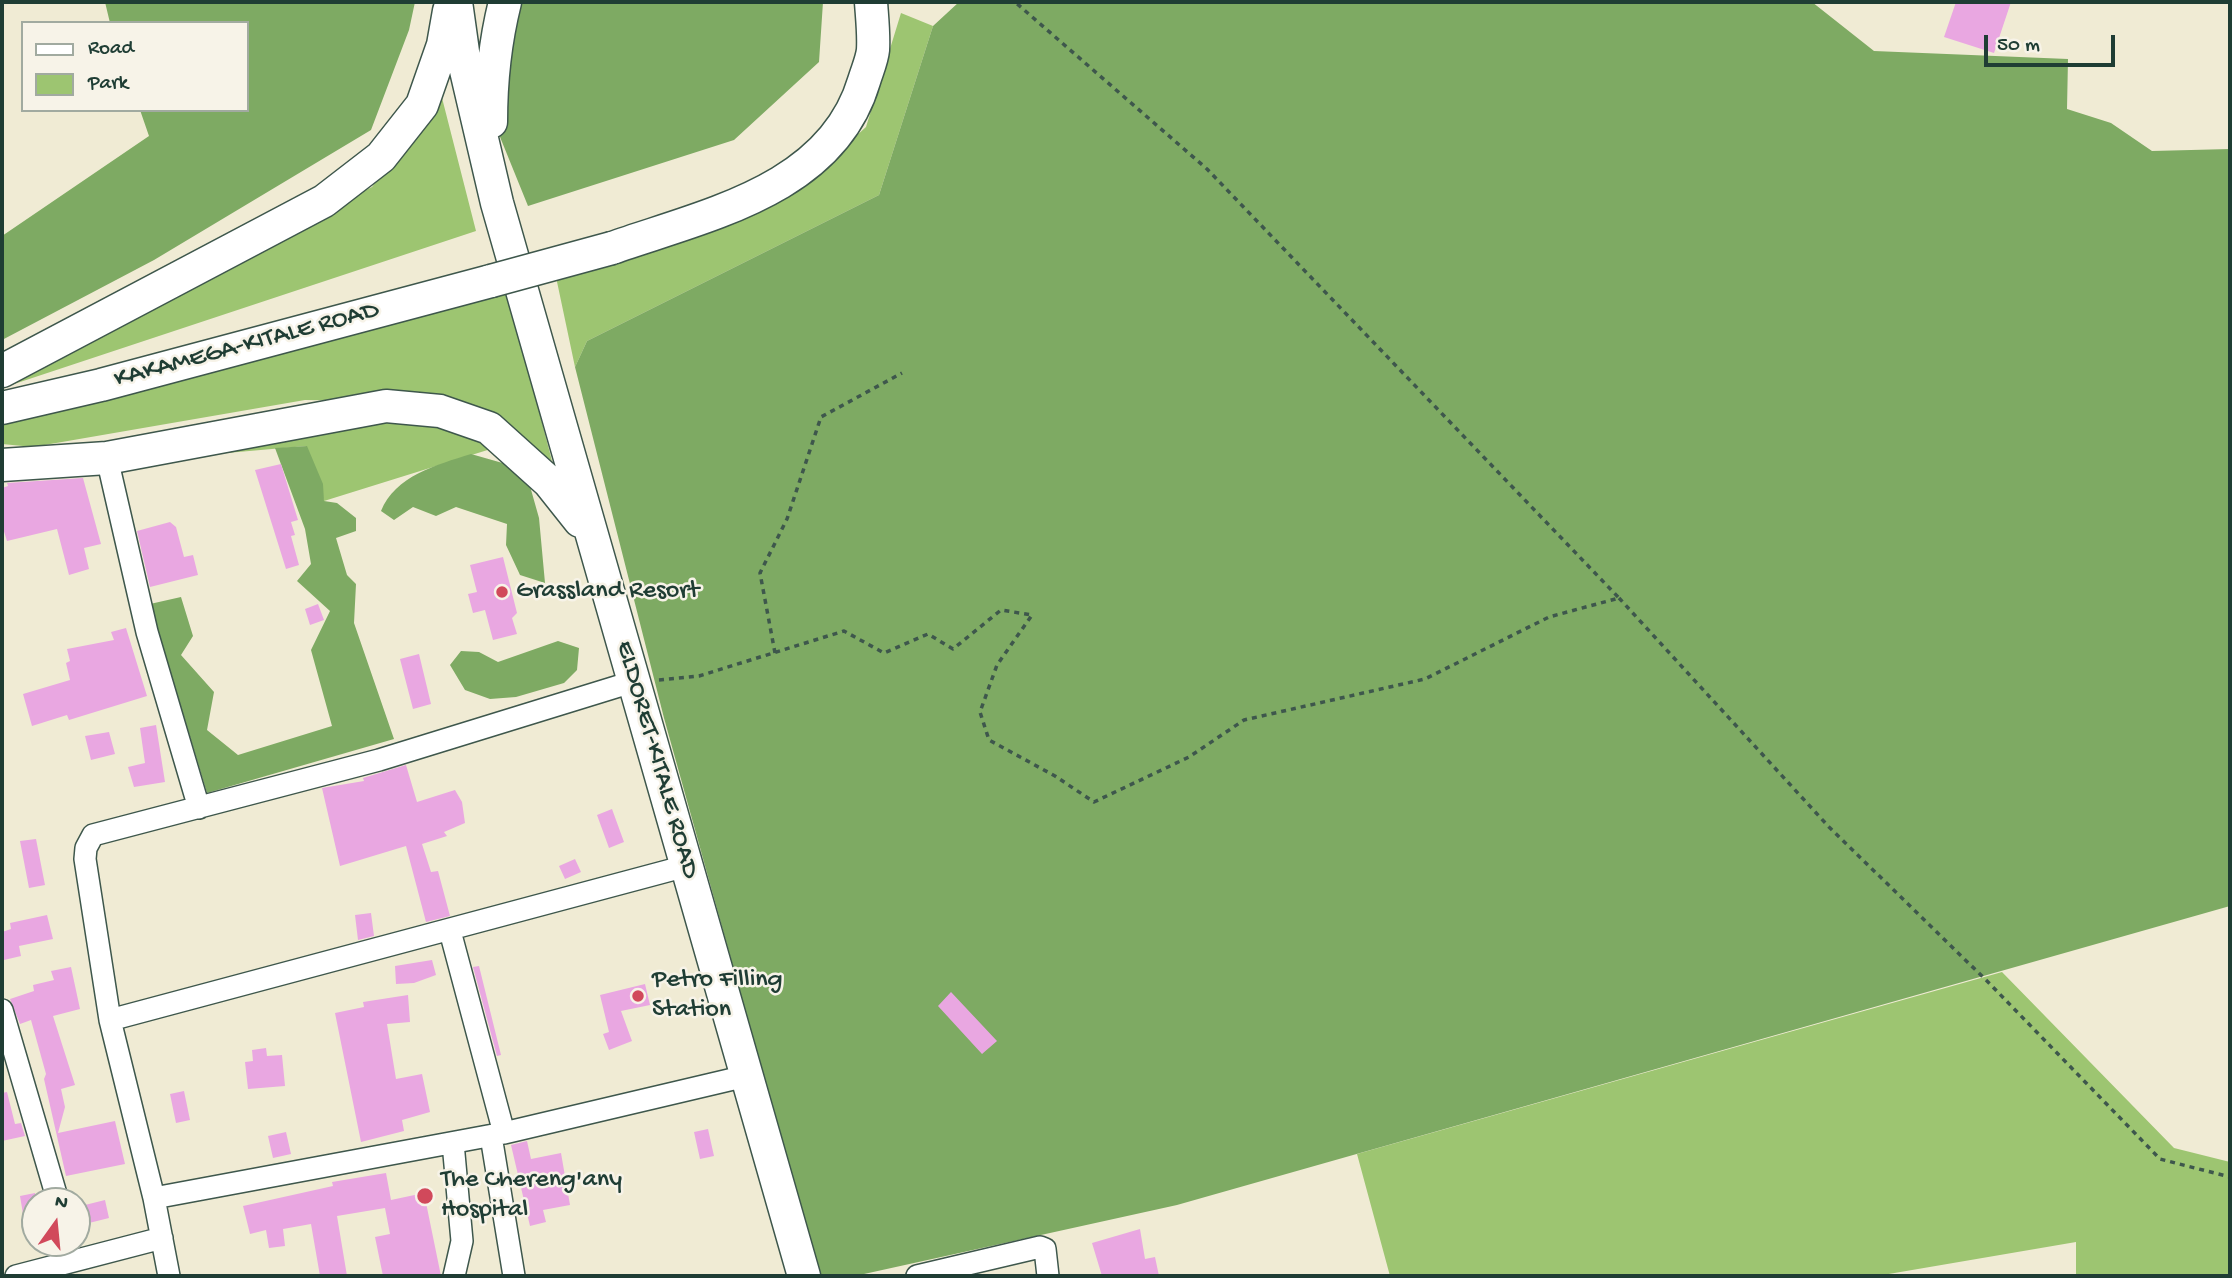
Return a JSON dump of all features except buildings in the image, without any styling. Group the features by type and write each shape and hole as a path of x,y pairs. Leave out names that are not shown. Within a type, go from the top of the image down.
{"highway":[{"path":"2,371 324,201 381,157 422,105 443,45 450,2"},
{"path":"456,2 465,66 497,203"},
{"path":"497,203 491,136 491,78 496,38 505,2"},
{"name":"KAKAMEGA-KITALE ROAD","path":"2,408 101,385 612,248 755,198 800,172 836,137 859,96 873,51 871,2"},
{"name":"ELDORET-KITALE ROAD","path":"497,203 804,1276"},
{"path":"2,465 107,458 386,406 440,411 489,428 549,482 592,536"}],"street":[{"path":"107,458 147,632 199,808"},
{"path":"169,1276 154,1198 110,1020 86,848 93,835 379,760 632,682"},
{"path":"110,1020 686,866"},
{"path":"450,931 497,1135 514,1276"},
{"path":"2,1010 54,1187"},
{"path":"154,1198 497,1135 746,1076"},
{"path":"453,1143 462,1241 454,1276"},
{"path":"91,1249 162,1238"},
{"path":"917,1276 1040,1247 1045,1249 1048,1276"},
{"path":"16,1276 61,1257"}],"path":[{"path":"1015,2 1207,169 1619,598 1829,827 1989,983 2160,1159 2230,1177"},
{"path":"775,653 760,573 787,519 821,416 902,373"},
{"path":"632,682 699,676 844,631 884,653 928,634 953,649 1001,610 1032,615 997,665 980,712 989,740 1055,776 1094,802 1189,757 1244,720 1426,679 1549,617 1619,598"}],"green space":[{"path":"105,2 415,2 409,30 371,130 154,260 2,340 2,236 149,136 141,112 248,112 248,21 110,21"},
{"path":"519,2 823,2 819,62 734,140 528,206 498,132"},
{"path":"959,2 1812,2 1874,51 2068,59 2067,109 2111,123 2152,151 2230,149 2230,906 1177,1205 855,1276 819,1276 664,718 575,367 587,341 879,195 933,26"},
{"path":"901,13 933,26 879,195 587,341 575,367 556,277 789,197 866,127"},
{"path":"441,94 476,231 2,388 2,377 372,187"},
{"path":"508,292 552,461 467,402 305,400 33,447 2,444 2,413"},
{"path":"431,422 494,448 324,501 306,446 204,455 369,423"},
{"path":"307,446 323,484 324,501 337,503 356,518 356,531 336,538 347,575 356,584 354,623 394,739 207,793 150,604 181,597 193,636 181,655 214,692 207,730 238,755 332,726 311,650 330,611 297,581 311,564 305,529 275,448"},
{"path":"471,454 506,464 528,479 539,518 545,583 520,575 506,545 507,524 456,507 436,516 413,507 394,520 381,511 387,499 406,480"},
{"path":"558,641 579,648 577,670 564,683 516,697 490,699 465,690 450,665 461,651 479,652 498,662"},
{"path":"2002,972 2174,1148 2230,1162 2230,1276 2076,1276 2076,1242 1877,1276 1390,1276 1357,1154"}],"place":[{"name":"Grassland Resort","path":"502,592"},
{"name":"Petro Filling Station","path":"638,996"},
{"name":"The Chereng'any Hospital","path":"425,1196"}]}
